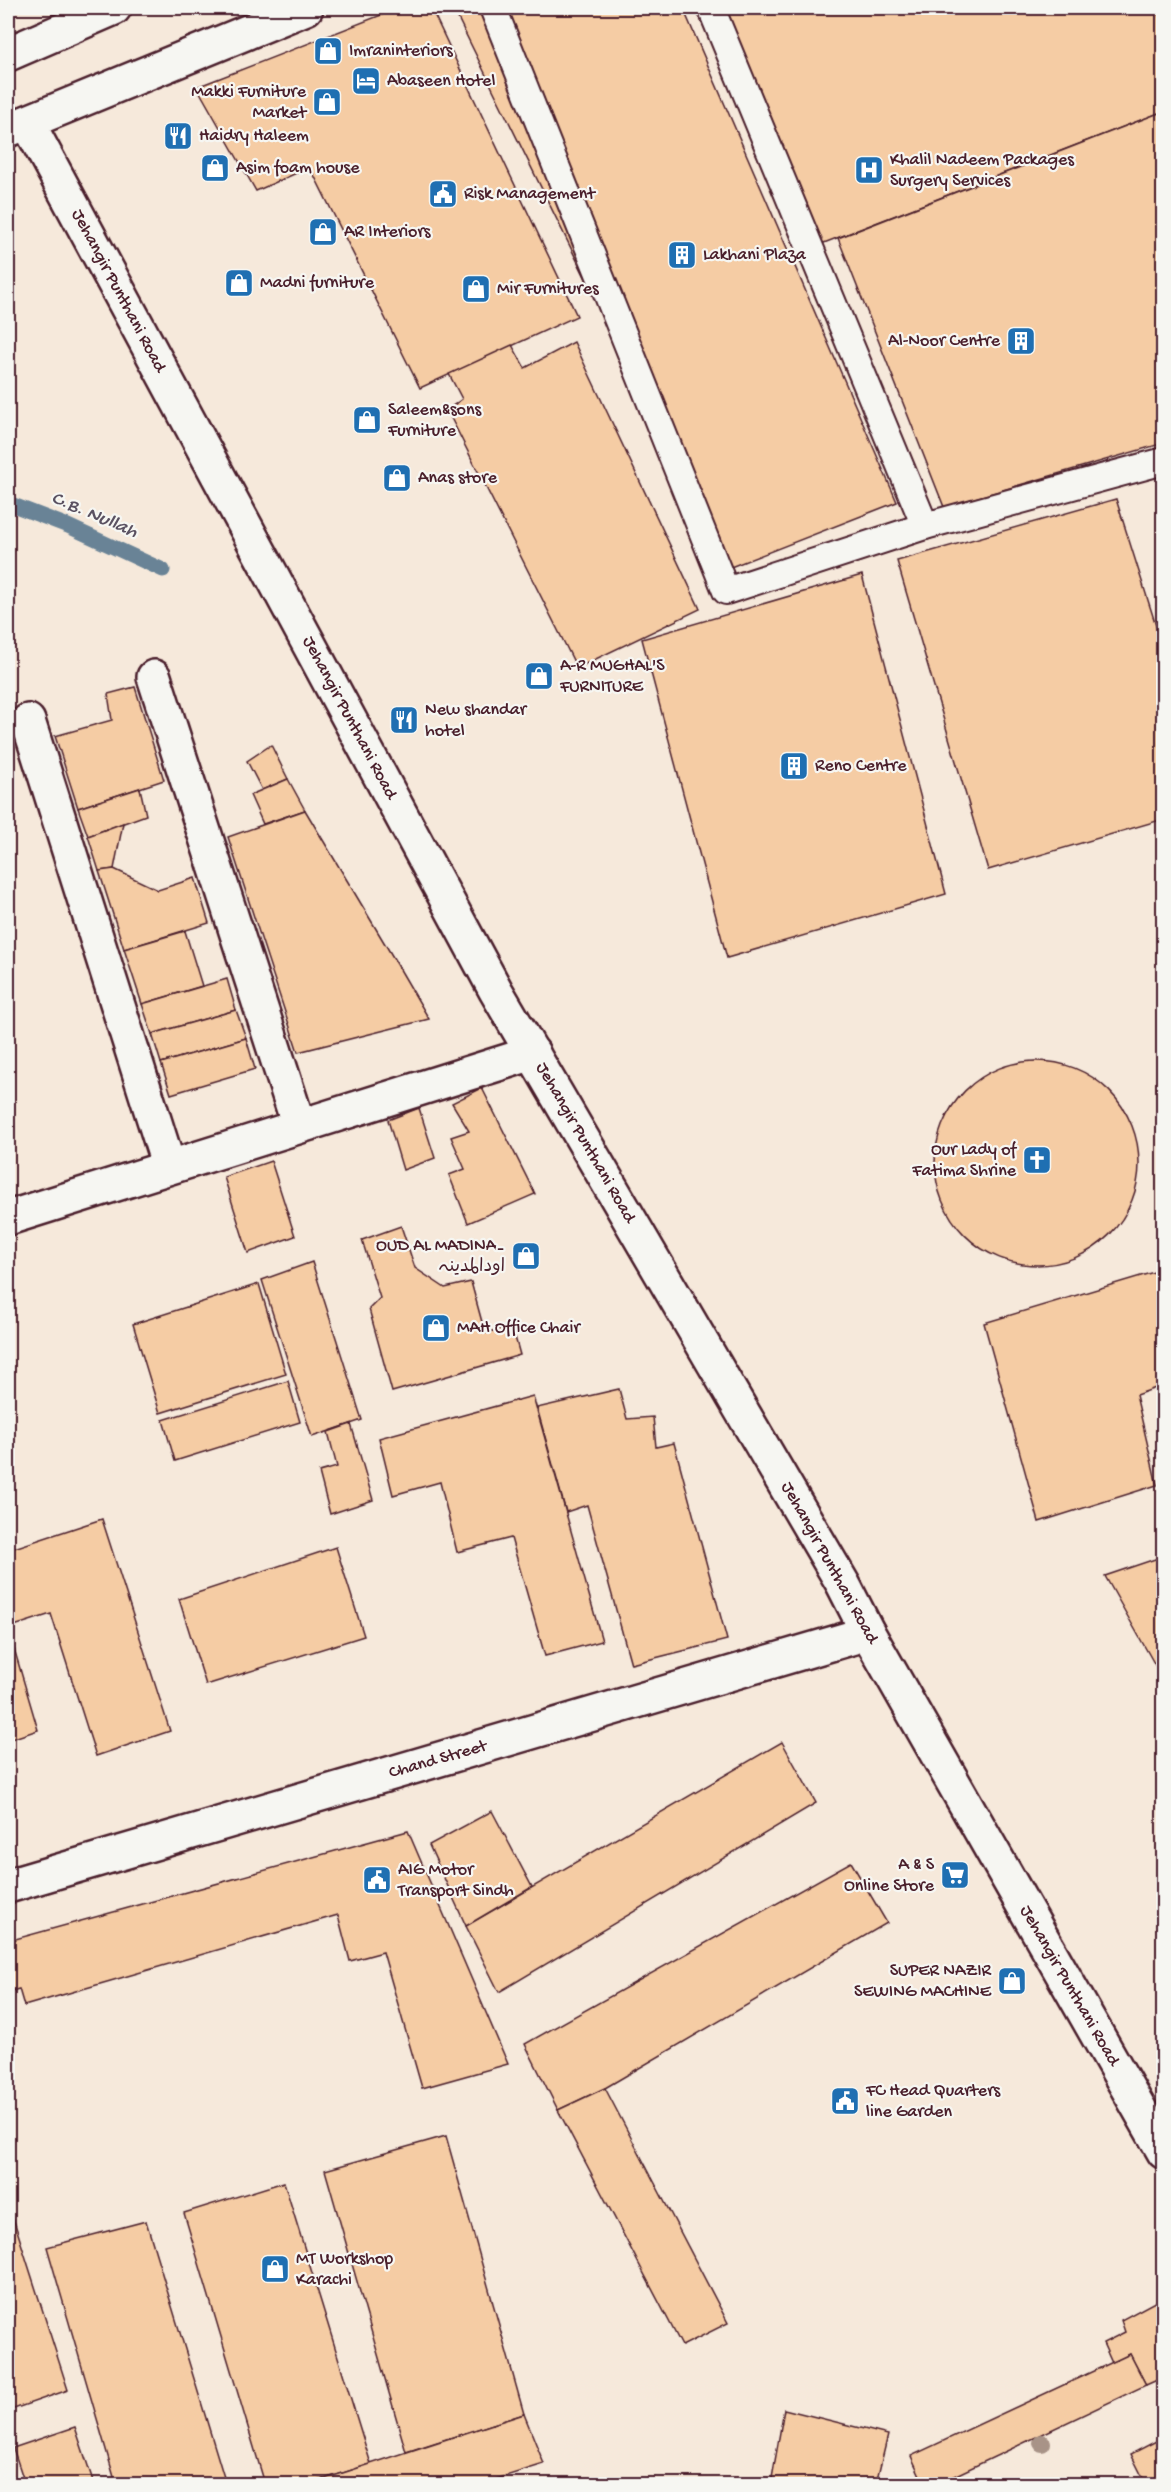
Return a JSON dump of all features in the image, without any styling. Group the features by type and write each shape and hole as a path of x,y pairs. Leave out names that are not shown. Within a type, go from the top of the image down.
{"street":[{"path":"8,54 114,8"},
{"path":"18,126 306,8"},
{"name":"Jehangir Punthani Road","path":"18,126 496,991 837,1573 868,1633 1164,2152"},
{"path":"154,677 299,1126"},
{"path":"28,721 169,1167"},
{"path":"8,1218 533,1053"},
{"name":"Chand Street","path":"8,1887 868,1633"}],"lane":[{"path":"493,8 726,591 925,526 1164,461"},
{"path":"711,8 925,526"}],"building":[{"path":"399,8 431,8 577,316 420,388 310,167 256,191 197,87"},
{"name":"Lakhani Plaza","path":"453,8 683,8 897,502 728,568"},
{"path":"711,8 1155,8 1164,25 1164,111 811,248"},
{"name":"Al-Noor Centre","path":"1164,111 1164,443 944,507 838,238"},
{"path":"574,342 700,609 577,668 447,410 462,399 449,374 512,345 525,368"},
{"name":"Reno Centre","path":"1116,499 1164,651 1164,819 988,870 897,561"},
{"name":"Reno Centre","path":"862,575 946,894 727,958 642,639"},
{"path":"135,687 164,780 78,808 55,736 112,720 108,694"},
{"path":"271,745 288,779 262,790 247,761"},
{"path":"288,779 305,810 263,824 250,795"},
{"path":"140,788 146,815 88,836 78,808"},
{"path":"305,810 429,1019 298,1052 228,837"},
{"path":"123,823 114,869 99,871 88,836"},
{"path":"114,869 158,890 195,878 209,923 124,949 99,871"},
{"path":"185,931 202,986 142,1004 124,949"},
{"path":"227,979 236,1010 152,1034 142,1004"},
{"path":"236,1010 246,1038 161,1063 152,1034"},
{"path":"246,1038 255,1069 171,1094 161,1063"},
{"name":"Our Lady of Fatima Shrine","path":"1037,1061 1057,1063 1076,1069 1109,1091 1131,1124 1137,1143 1139,1163 1137,1183 1131,1202 1109,1235 1076,1257 1057,1263 1037,1265 1017,1263 998,1257 965,1235 943,1202 937,1183 935,1163 937,1143 943,1124 965,1091 998,1069 1017,1063"},
{"path":"482,1088 535,1194 468,1223 449,1175 465,1169 451,1137 469,1131 452,1103"},
{"path":"419,1108 435,1158 403,1170 388,1120"},
{"path":"271,1161 295,1236 248,1253 224,1177"},
{"path":"401,1226 415,1268 445,1288 471,1282 485,1333 512,1326 520,1355 392,1392 369,1309 380,1298 362,1240"},
{"path":"312,1262 362,1420 312,1437 262,1280"},
{"path":"1164,1269 1164,1385 1136,1395 1157,1485 1039,1522 984,1323"},
{"path":"259,1284 286,1374 160,1413 133,1324"},
{"path":"288,1381 300,1422 175,1461 163,1420"},
{"path":"619,1389 627,1419 653,1417 656,1447 674,1443 727,1640 631,1664 587,1505 566,1512 537,1408"},
{"path":"533,1396 602,1641 545,1656 511,1538 457,1552 440,1482 393,1495 379,1438"},
{"path":"351,1424 373,1500 330,1514 319,1472 337,1467 328,1432"},
{"path":"102,1519 170,1731 96,1756 51,1614 8,1628 8,1550"},
{"path":"336,1547 364,1636 206,1685 179,1599"},
{"path":"1164,1556 1164,1681 1105,1576"},
{"path":"8,1628 38,1730 8,1740"},
{"path":"782,1742 816,1803 499,1992 466,1926"},
{"path":"492,1811 532,1887 466,1926 429,1845"},
{"path":"408,1831 508,2064 422,2088 383,1952 350,1961 338,1915 24,2006 19,1989 8,1992 8,1941"},
{"path":"851,1862 887,1923 605,2088 558,2110 525,2044"},
{"path":"605,2088 728,2323 682,2346 558,2110"},
{"path":"446,2136 524,2414 406,2452 325,2170"},
{"path":"284,2182 371,2464 309,2484 265,2484 184,2213"},
{"path":"8,2202 68,2390 8,2411"},
{"path":"146,2221 226,2484 116,2484 47,2247"},
{"path":"1164,2297 1164,2377 1146,2385 1130,2354 1112,2363 1103,2343 1125,2332 1121,2320"},
{"path":"1130,2354 1146,2385 937,2484 924,2484 911,2456"},
{"path":"784,2409 888,2435 876,2484 771,2484"},
{"path":"524,2414 544,2464 480,2484 309,2484"},
{"path":"75,2427 94,2484 25,2484 13,2448"},
{"path":"1164,2437 1164,2484 1146,2484 1131,2454"}],"waterway":[{"name":"C.B. Nullah","path":"8,503 68,526 163,570"}],"place":[{"name":"Imraninteriors","path":"328,51"},
{"name":"Abaseen Hotel","path":"366,81"},
{"name":"Makki Furniture Market","path":"327,102"},
{"name":"Haidry Haleem","path":"178,136"},
{"name":"Asim foam house","path":"215,168"},
{"name":"Khalil Nadeem Packages Surgery Services","path":"869,170"},
{"name":"Risk Management","path":"443,194"},
{"name":"AR Interiors","path":"323,232"},
{"name":"Lakhani Plaza","path":"682,255"},
{"name":"Madni furniture","path":"239,283"},
{"name":"Mir Furnitures","path":"476,289"},
{"name":"Al-Noor Centre","path":"1021,341"},
{"name":"Saleem&sons Furniture","path":"367,420"},
{"name":"Anas store","path":"397,478"},
{"name":"A-R MUGHAL'S FURNITURE","path":"539,676"},
{"name":"New shandar hotel","path":"404,720"},
{"name":"Reno Centre","path":"794,766"},
{"name":"Our Lady of Fatima Shrine","path":"1037,1160"},
{"name":"OUD AL MADINA۔ اودالمدینہ","path":"526,1256"},
{"name":"MAH Office Chair","path":"436,1328"},
{"name":"A & S Online Store","path":"955,1875"},
{"name":"AIG Motor Transport Sindh","path":"377,1880"},
{"name":"SUPER NAZIR SEWING MACHINE","path":"1012,1981"},
{"name":"FC Head Quarters line Garden","path":"845,2101"},
{"name":"MT Workshop Karachi","path":"275,2269"}]}
